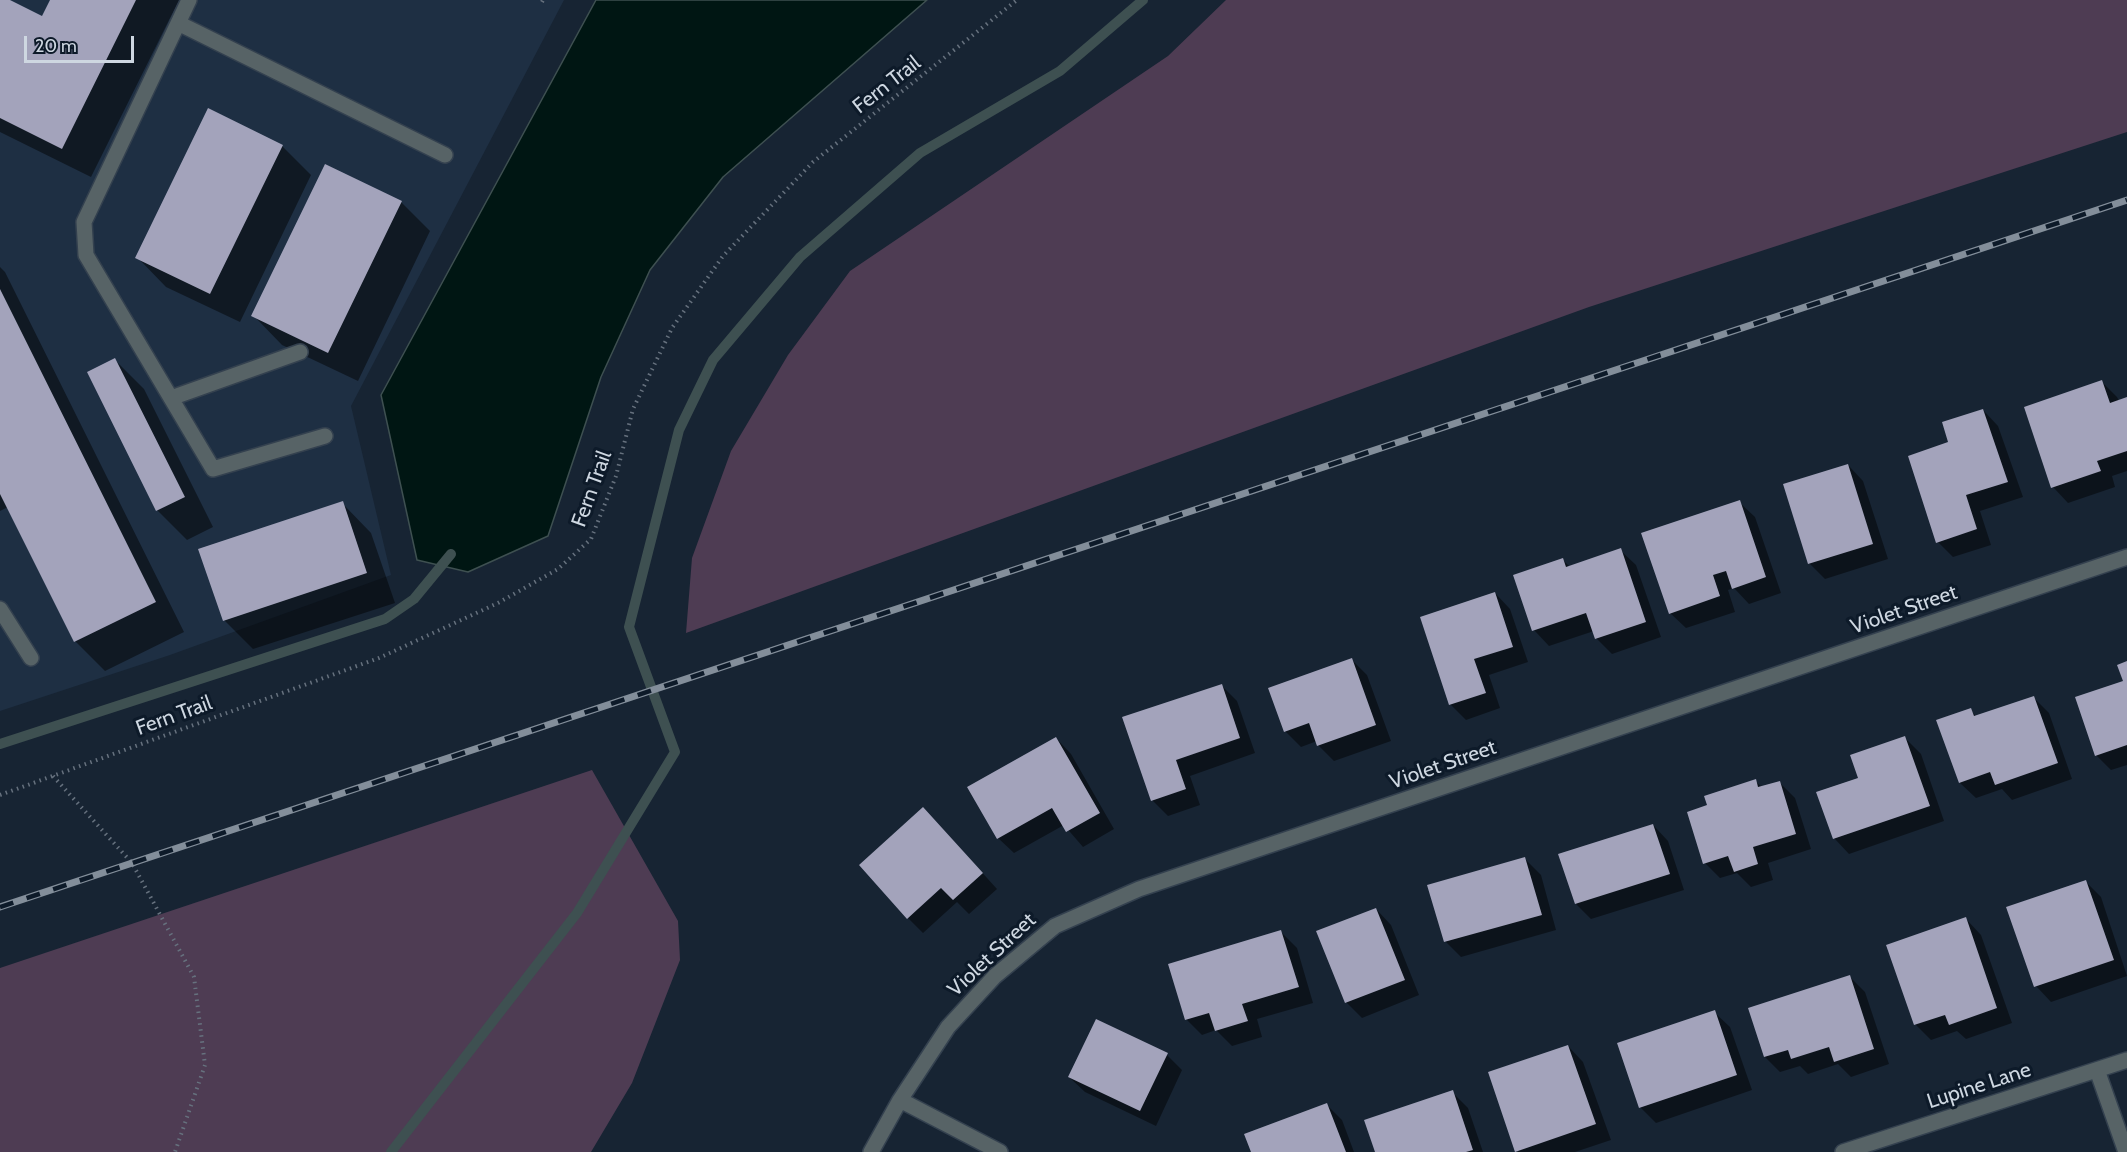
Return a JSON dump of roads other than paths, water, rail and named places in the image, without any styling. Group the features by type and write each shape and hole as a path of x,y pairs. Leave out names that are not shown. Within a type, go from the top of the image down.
{"street":[{"path":"189,0 84,222 86,255 213,469 326,436"},
{"path":"178,23 445,155"},
{"path":"171,398 300,352"},
{"name":"Violet Street","path":"871,1152 900,1100 948,1027 994,976 1054,926 1139,889 2127,557"},
{"path":"0,609 31,658"},
{"name":"Lupine Lane","path":"1843,1152 2127,1060"},
{"path":"2097,1070 2126,1152"},
{"path":"900,1100 1000,1152"}],"waterway":[{"path":"391,1152 577,913 675,752 629,627 679,430 713,360 800,257 920,153 1060,71 1143,0"},
{"path":"0,744 385,619 414,599 451,554"}],"railway":[{"path":"0,907 2127,200"}]}
